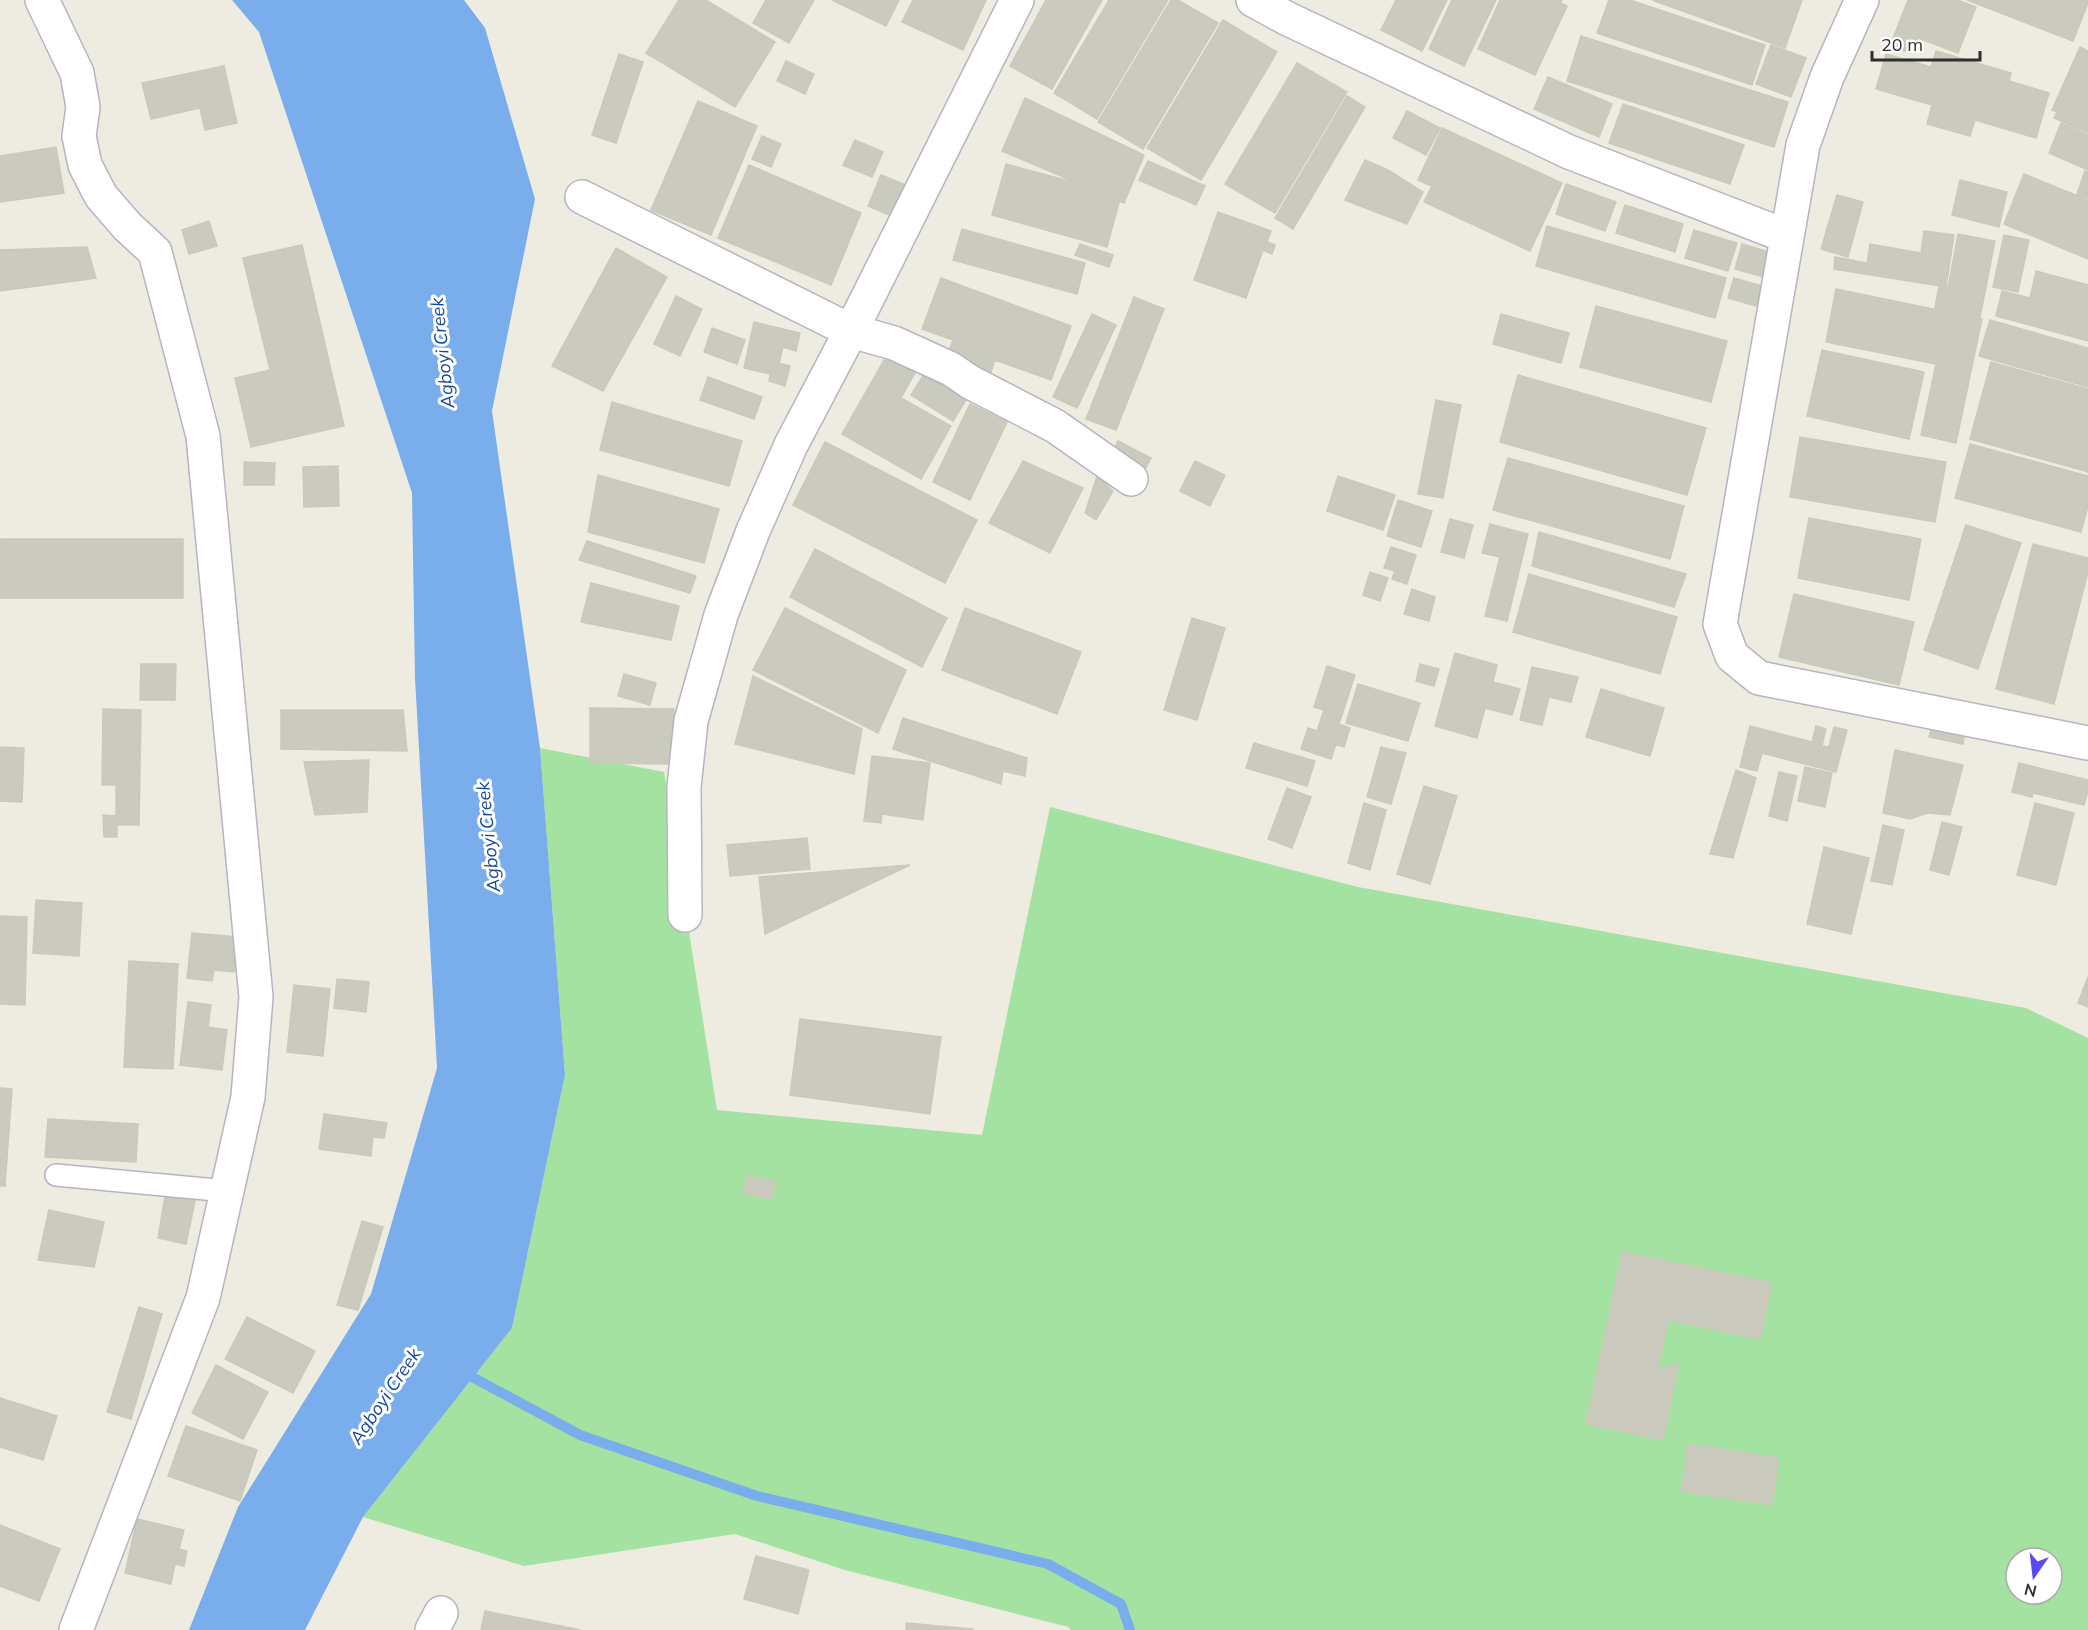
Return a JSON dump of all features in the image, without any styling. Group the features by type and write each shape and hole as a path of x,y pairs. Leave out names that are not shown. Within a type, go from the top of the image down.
{"street":[{"path":"42,0 77,73 83,107 79,136 85,165 101,196 127,226 155,252 203,436 256,997 248,1097 203,1298 76,1630"},
{"path":"685,915 684,787 691,721 722,615 753,531 791,445 851,331 1017,0"},
{"path":"1253,0 1286,18 1569,152 1786,236"},
{"path":"1862,0 1827,77 1803,144 1720,624 1731,656 1759,678 2088,743"},
{"path":"582,197 851,331 894,343 951,369 970,382 1055,426 1131,478"}],"lane":[{"path":"56,1175 226,1191"}],"green space":[{"path":"540,748 664,772 717,1110 982,1135 1050,807 1358,887 2026,1008 2088,1038 2088,1630 1071,1630 1068,1627 845,1570 735,1534 524,1566 363,1517 512,1328 565,1075"}],"water":[{"name":"Agboyi Creek","path":"232,0 464,0 485,28 535,199 492,411 540,748 565,1075 512,1328 363,1517 305,1630 189,1630 238,1507 371,1294 437,1068 415,678 412,493 259,32"}],"building":[{"path":"679,0 706,0 775,42 735,107 646,53"},
{"path":"766,0 814,0 789,43 753,23"},
{"path":"832,0 899,0 886,26"},
{"path":"913,0 986,0 963,50 902,22"},
{"path":"1046,0 1102,0 1052,89 1010,66"},
{"path":"1109,0 1168,0 1097,119 1054,93"},
{"path":"1171,0 1178,0 1218,23 1143,149 1098,122"},
{"path":"1396,0 1447,0 1422,51 1381,30"},
{"path":"1452,0 1496,0 1464,66 1429,49"},
{"path":"1500,0 1562,0 1561,3 1567,6 1535,75 1478,49"},
{"path":"1609,0 1630,0 1765,45 1752,85 1597,33"},
{"path":"1652,0 1802,0 1785,48"},
{"path":"1908,0 1957,0 1976,7 1958,53 1918,38 1911,53 1890,46"},
{"path":"1967,0 2088,0 2088,3 2073,41"},
{"path":"1223,20 1277,52 1201,180 1147,148"},
{"path":"1581,36 1788,102 1774,147 1567,81"},
{"path":"1771,45 1806,58 1791,97 1756,84"},
{"path":"2080,47 2088,51 2088,133 2054,118 2057,112 2052,110"},
{"path":"1936,51 2011,73 2009,81 2049,93 2036,138 1975,120 1970,136 1927,124 1932,105 1876,89 1886,54 1931,67"},
{"path":"619,54 643,62 616,143 592,135"},
{"path":"786,61 814,74 805,94 777,81"},
{"path":"1297,63 1347,92 1275,213 1225,184"},
{"path":"224,66 237,123 205,130 200,108 151,119 142,83"},
{"path":"1548,77 1612,104 1599,137 1534,109"},
{"path":"1347,96 1365,107 1293,229 1275,218"},
{"path":"1025,98 1144,155 1124,203 1002,151"},
{"path":"698,101 757,126 711,235 651,210"},
{"path":"1623,104 1744,145 1730,184 1609,143"},
{"path":"1407,111 1440,128 1426,155 1393,138"},
{"path":"2061,123 2088,135 2088,170 2049,153"},
{"path":"1442,128 1562,183 1530,251 1424,202 1432,186 1418,180"},
{"path":"762,136 781,144 771,167 752,159"},
{"path":"855,140 883,152 872,177 843,165"},
{"path":"56,147 64,193 0,202 0,156"},
{"path":"1365,160 1388,170 1423,192 1407,224 1345,200"},
{"path":"1148,161 1205,186 1196,205 1139,180"},
{"path":"1006,164 1121,195 1107,247 992,215"},
{"path":"749,165 861,213 831,285 718,238"},
{"path":"2085,171 2088,172 2088,198 2077,194"},
{"path":"2024,174 2088,200 2088,259 2004,224"},
{"path":"881,175 908,186 894,217 868,206"},
{"path":"1960,180 2007,192 1999,227 1952,215"},
{"path":"1566,184 1616,202 1605,231 1556,214"},
{"path":"1837,195 1863,202 1848,257 1821,249"},
{"path":"1625,205 1683,224 1675,252 1616,233"},
{"path":"1218,212 1271,231 1267,242 1275,245 1272,254 1263,250 1246,298 1194,280"},
{"path":"209,221 217,246 189,254 182,230"},
{"path":"1547,226 1726,278 1715,318 1536,266"},
{"path":"962,229 1085,263 1077,294 953,260"},
{"path":"1694,230 1737,243 1728,271 1685,258"},
{"path":"1924,231 1954,235 1946,287 1834,269 1835,257 1867,263 1870,244 1921,253"},
{"path":"1958,234 1995,241 1980,317 1935,308 1939,286 1948,288"},
{"path":"2004,235 2029,240 2018,292 1993,287"},
{"path":"1080,244 1113,255 1109,267 1075,255"},
{"path":"1742,244 1772,253 1764,277 1735,269"},
{"path":"302,245 344,426 251,447 235,378 270,370 243,258"},
{"path":"87,247 96,278 0,291 0,250"},
{"path":"616,248 667,277 603,391 552,366"},
{"path":"2036,271 2088,285 2088,341 1996,316 2002,291 2030,298"},
{"path":"941,278 1071,326 1051,380 995,360 991,372 947,356 953,340 922,329"},
{"path":"1734,278 1762,286 1756,306 1728,298"},
{"path":"1836,289 1982,319 1971,371 1826,342"},
{"path":"676,296 702,309 680,356 654,344"},
{"path":"1134,297 1164,309 1116,430 1086,419"},
{"path":"1596,306 1727,341 1711,402 1580,367"},
{"path":"1092,314 1116,325 1077,408 1053,397"},
{"path":"1501,314 1569,333 1561,363 1493,344"},
{"path":"1990,320 2088,348 2088,387 1979,356"},
{"path":"754,322 800,333 796,351 783,347 779,363 790,366 785,386 769,381 770,374 744,368"},
{"path":"712,328 745,340 737,364 704,352"},
{"path":"1822,350 1924,372 1909,439 1807,416"},
{"path":"887,355 916,371 901,398 951,426 921,479 842,434"},
{"path":"1991,362 2088,389 2088,472 1970,439"},
{"path":"1936,364 1971,371 1956,443 1921,435"},
{"path":"924,374 966,400 953,421 911,395"},
{"path":"1518,375 1706,428 1687,495 1500,442"},
{"path":"708,377 762,397 754,419 700,400"},
{"path":"1436,400 1461,405 1443,498 1418,494"},
{"path":"612,402 742,441 729,486 600,450"},
{"path":"970,404 1007,422 970,500 933,482"},
{"path":"1800,437 1946,462 1935,522 1790,497"},
{"path":"1118,441 1151,458 1142,475 1109,458"},
{"path":"825,442 977,520 945,583 793,505"},
{"path":"1970,444 2088,476 2088,506 2081,532 1955,498"},
{"path":"1508,458 1684,506 1670,559 1493,510"},
{"path":"1023,461 1083,488 1050,553 989,523"},
{"path":"1195,461 1225,475 1210,506 1180,491"},
{"path":"244,462 275,463 274,485 244,485"},
{"path":"338,466 339,506 304,507 303,467"},
{"path":"598,475 719,509 704,563 588,532"},
{"path":"1097,476 1113,491 1096,520 1085,513"},
{"path":"1338,476 1395,495 1383,530 1327,511"},
{"path":"1398,500 1432,511 1421,547 1387,536"},
{"path":"1809,518 1921,539 1909,600 1798,578"},
{"path":"1450,519 1473,525 1464,558 1441,552"},
{"path":"1490,524 1528,534 1507,621 1485,616 1500,557 1482,553"},
{"path":"1966,525 2021,543 1978,669 1924,650"},
{"path":"1539,532 1686,574 1674,607 1532,566"},
{"path":"0,539 183,539 183,598 0,598"},
{"path":"587,541 696,576 690,593 579,560"},
{"path":"2033,544 2088,558 2088,572 2054,704 1996,689"},
{"path":"1391,547 1416,555 1407,584 1392,579 1395,571 1384,568"},
{"path":"815,549 947,618 922,667 790,597"},
{"path":"1370,572 1388,578 1380,601 1363,595"},
{"path":"1529,574 1677,617 1660,674 1513,632"},
{"path":"591,583 679,606 671,640 581,622"},
{"path":"1412,589 1435,597 1429,621 1404,614"},
{"path":"1794,594 1914,622 1899,685 1779,657"},
{"path":"785,608 906,670 878,733 753,670"},
{"path":"965,608 1081,652 1057,714 942,670"},
{"path":"1192,618 1225,628 1197,720 1164,710"},
{"path":"1455,653 1497,665 1493,682 1520,689 1512,715 1485,708 1477,738 1435,726"},
{"path":"141,664 176,664 175,700 140,700"},
{"path":"1420,664 1439,669 1434,686 1416,681"},
{"path":"1327,666 1355,675 1339,724 1350,728 1344,747 1336,744 1331,759 1301,749 1308,728 1317,731 1324,710 1314,707"},
{"path":"1532,667 1578,677 1571,702 1549,697 1542,725 1520,720"},
{"path":"624,674 656,683 650,705 618,696"},
{"path":"753,676 862,729 854,774 735,744"},
{"path":"1358,684 1420,703 1408,741 1346,723"},
{"path":"1601,689 1664,708 1650,756 1586,737"},
{"path":"590,708 674,709 673,764 590,763"},
{"path":"103,709 141,710 139,825 117,825 117,837 104,837 103,815 116,816 116,785 102,785"},
{"path":"281,710 403,710 407,751 281,749"},
{"path":"903,718 1027,758 1025,776 1003,771 1001,784 893,749"},
{"path":"1934,718 1966,725 1963,744 1929,737"},
{"path":"1750,726 1812,742 1816,726 1826,729 1822,746 1829,747 1834,727 1847,730 1836,772 1762,753 1757,771 1740,767"},
{"path":"1254,743 1315,761 1307,786 1246,768"},
{"path":"0,747 24,748 22,802 0,801"},
{"path":"1381,747 1406,753 1391,804 1367,797"},
{"path":"1895,750 1963,765 1950,815 1927,813 1910,819 1883,813"},
{"path":"872,756 930,763 923,820 882,814 881,823 864,821"},
{"path":"369,760 367,812 315,815 304,762"},
{"path":"2019,763 2088,780 2084,805 2033,793 2032,797 2012,792"},
{"path":"1805,767 1832,773 1825,807 1798,801"},
{"path":"1736,770 1756,778 1733,858 1710,854"},
{"path":"1779,772 1797,776 1787,821 1769,816"},
{"path":"1424,786 1457,796 1430,884 1397,874"},
{"path":"1287,788 1311,797 1292,848 1268,839"},
{"path":"1364,803 1386,810 1370,870 1348,863"},
{"path":"2035,803 2074,813 2056,885 2017,875"},
{"path":"1942,822 1962,827 1949,875 1930,870"},
{"path":"1883,825 1904,830 1892,885 1871,881"},
{"path":"807,838 810,869 730,876 727,845"},
{"path":"1824,847 1869,858 1851,934 1807,924"},
{"path":"910,865 765,934 759,877"},
{"path":"36,900 82,903 79,956 33,953"},
{"path":"0,916 27,917 25,1005 0,1004"},
{"path":"192,933 238,937 234,972 214,970 212,981 187,978"},
{"path":"129,961 178,964 173,1069 124,1067"},
{"path":"2088,977 2088,1007 2078,1003"},
{"path":"337,979 369,982 366,1012 334,1008"},
{"path":"294,985 330,989 323,1056 287,1052"},
{"path":"188,1002 211,1005 208,1027 227,1030 222,1070 180,1065"},
{"path":"800,1019 941,1037 930,1114 790,1095"},
{"path":"0,1088 12,1089 5,1186 0,1186"},
{"path":"324,1114 387,1123 384,1138 373,1137 371,1156 319,1149"},
{"path":"48,1119 138,1124 136,1162 45,1157"},
{"path":"747,1176 775,1181 772,1199 743,1193"},
{"path":"165,1196 195,1201 186,1244 158,1238"},
{"path":"49,1210 104,1222 94,1267 38,1260"},
{"path":"362,1221 383,1227 358,1310 337,1305"},
{"path":"1622,1252 1772,1283 1760,1339 1668,1320 1658,1370 1679,1363 1663,1440 1586,1424"},
{"path":"139,1307 162,1314 131,1419 107,1412"},
{"path":"247,1317 315,1351 293,1393 225,1359"},
{"path":"216,1365 268,1392 243,1439 192,1413"},
{"path":"0,1398 57,1416 43,1460 0,1447"},
{"path":"186,1426 257,1450 240,1501 168,1476"},
{"path":"1688,1444 1779,1458 1772,1505 1681,1491"},
{"path":"137,1519 184,1530 179,1549 187,1551 184,1566 175,1564 171,1584 125,1573"},
{"path":"0,1525 60,1549 39,1601 0,1586"},
{"path":"756,1556 809,1570 798,1614 744,1599"},
{"path":"485,1611 581,1630 481,1630"},
{"path":"906,1623 973,1629 906,1630"}],"waterway":[{"path":"461,1371 580,1435 757,1496 1048,1564 1121,1604 1130,1630"}]}
